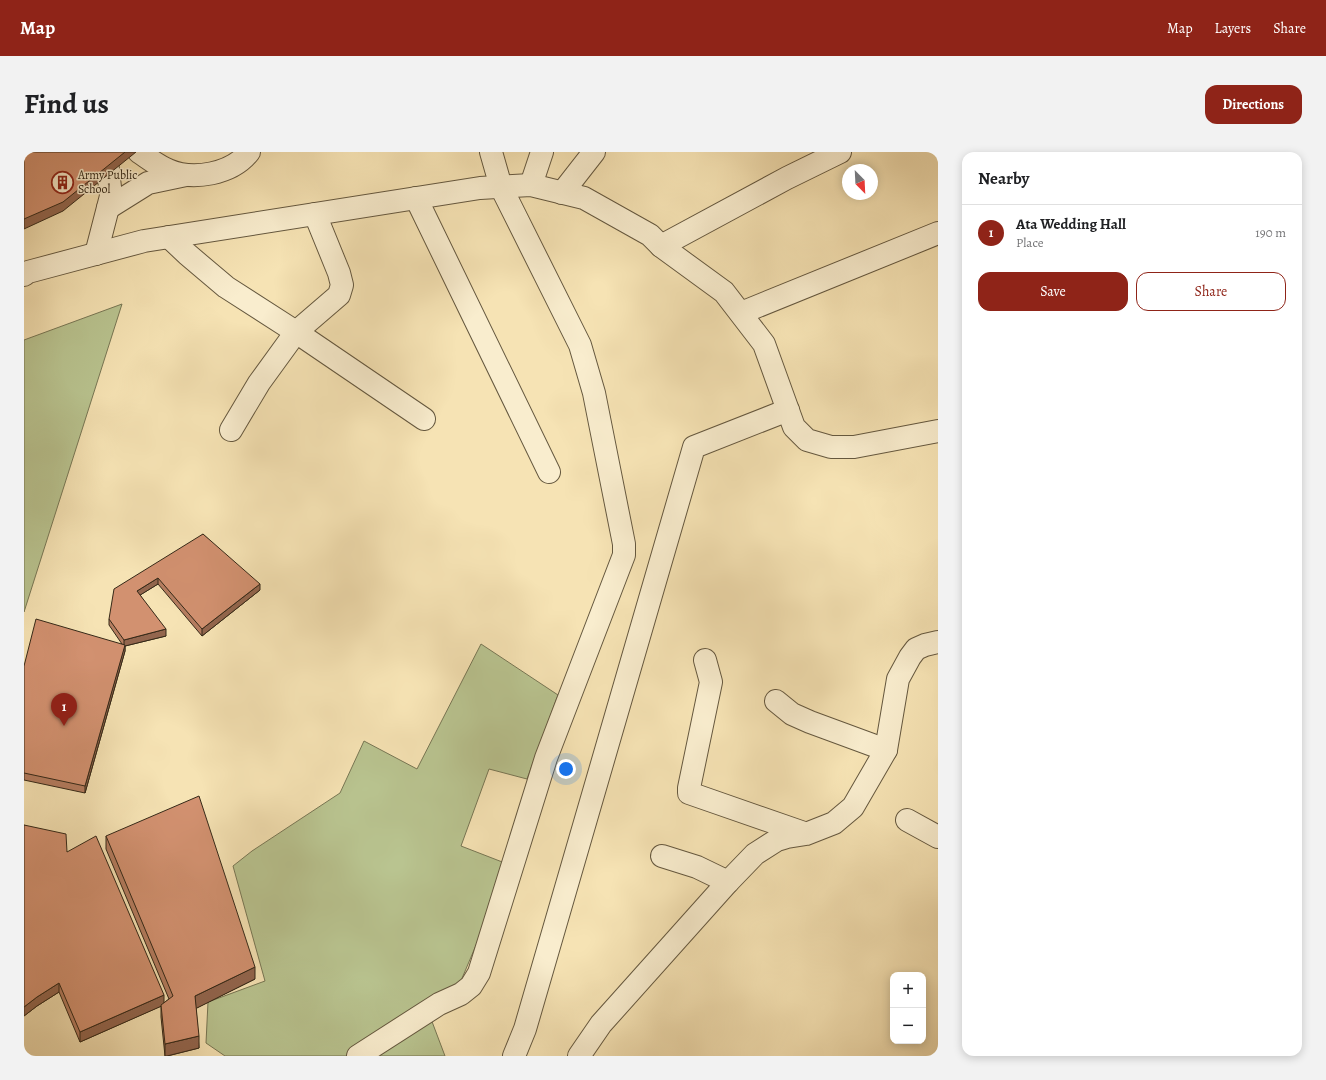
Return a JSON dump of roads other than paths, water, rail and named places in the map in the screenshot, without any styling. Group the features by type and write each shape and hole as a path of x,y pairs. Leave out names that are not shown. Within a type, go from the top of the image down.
{"street":[{"path":"96,254 111,196 106,152"},
{"path":"139,152 168,170 188,175"},
{"path":"108,208 148,183 188,175 209,173 229,168 246,156 249,152"},
{"path":"358,1056 439,1004 461,994 470,986 479,973 546,758 624,555 624,544 594,393 580,345 501,187 491,152"},
{"path":"531,185 542,152"},
{"path":"562,193 594,152"},
{"path":"661,246 838,152"},
{"path":"24,275 28,272 144,241 480,188 531,185 584,198 650,235 661,246 724,292 764,344 794,428 807,440 831,447 854,446 938,431"},
{"path":"416,198 549,472"},
{"path":"231,430 259,383 296,332 339,295 342,285 339,273 316,214"},
{"path":"741,313 938,233"},
{"path":"169,237 186,254 226,287 296,332 424,419"},
{"path":"514,1056 527,1022 694,447 788,410"},
{"path":"579,1056 601,1024 728,882 755,854 777,840 787,836 806,834 834,823 853,807 886,750 898,679 916,649 938,642"},
{"path":"705,660 711,682 689,793 806,834"},
{"path":"776,701 792,714 886,750"},
{"path":"907,820 938,837"},
{"path":"662,856 698,867 728,882"}],"place":[{"name":"Army Public School","path":"62,182"},
{"name":"Ata Wedding Hall","path":"64,726"}]}
